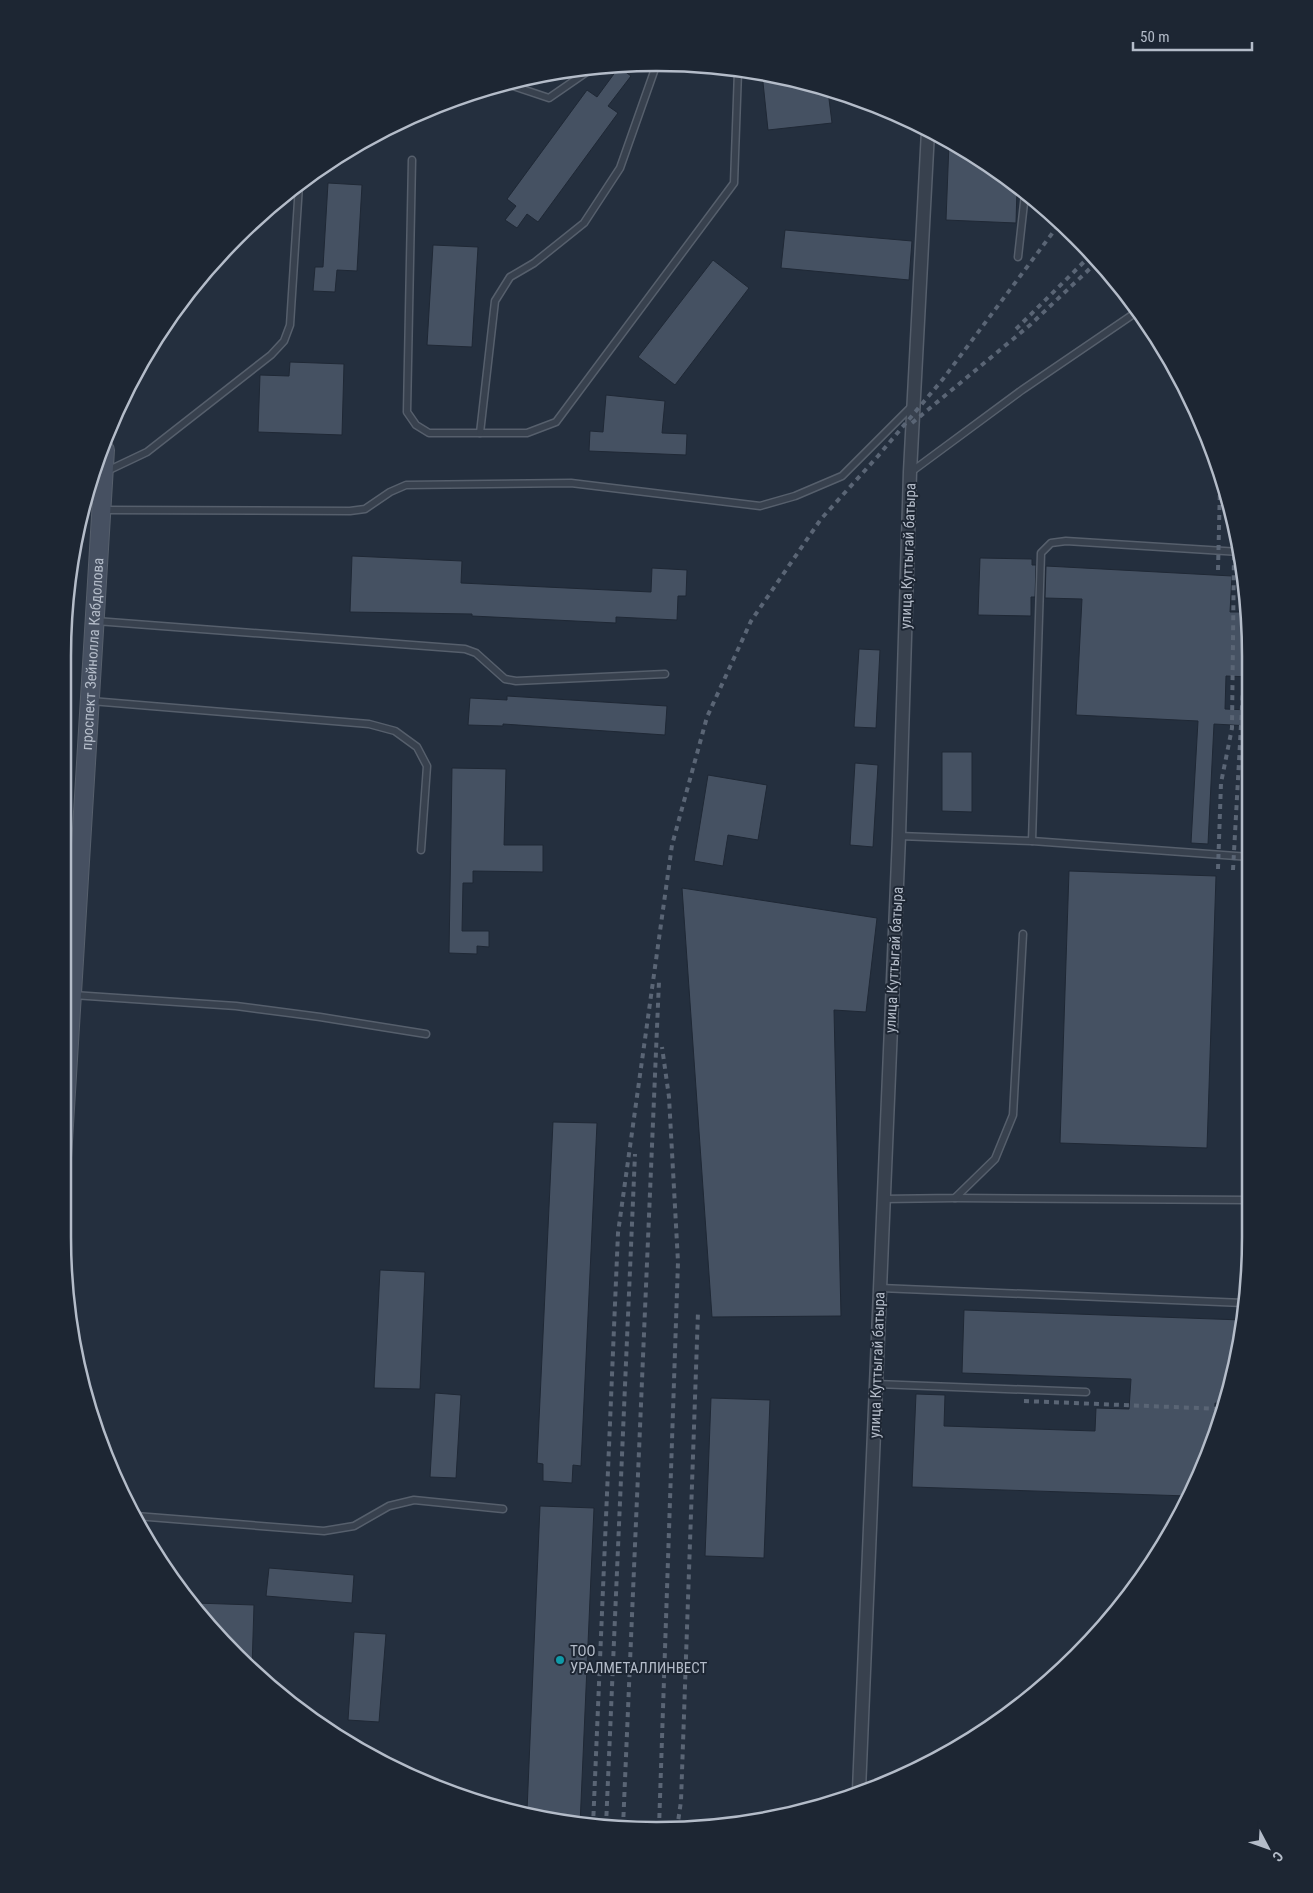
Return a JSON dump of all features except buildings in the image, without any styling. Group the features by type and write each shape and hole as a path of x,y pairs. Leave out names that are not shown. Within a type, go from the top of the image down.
{"main road":[{"name":"проспект Зейнолла Кабдолова","path":"71,973 104,463"}],"street":[{"name":"улица Куттыгай батыра","path":"859,1785 899,836 910,472 928,139"}],"lane":[{"path":"480,433 495,301 510,277 534,263 584,223 620,168 654,71"},
{"path":"518,88 549,98 581,76"},
{"path":"412,160 407,412 416,425 429,433 527,433 556,422 734,183 738,77"},
{"path":"103,473 147,452 271,355 284,341 290,325 298,193"},
{"path":"1018,257 1024,201"},
{"path":"910,472 1022,390 1132,315"},
{"path":"101,510 350,511 365,509 390,492 406,485 571,483 760,506 795,496 842,476 914,404"},
{"path":"1032,841 1041,553 1051,543 1066,541 1233,552"},
{"path":"94,621 465,649 476,652 505,679 516,681 665,674"},
{"path":"89,701 369,724 395,731 417,747 427,766 421,850"},
{"path":"899,836 1032,841 1242,857"},
{"path":"956,1198 995,1159 1013,1115 1023,934"},
{"path":"71,988 320,1016 426,1034"},
{"path":"883,1199 1242,1200"},
{"path":"880,1288 1238,1303"},
{"path":"876,1384 1086,1392"},
{"path":"143,1517 324,1531 354,1526 389,1506 414,1500 503,1509"}],"railway":[{"path":"593,1818 618,1233 672,845 707,717 751,621 821,519 878,456 943,379 1055,229"},
{"path":"1016,329 1086,260"},
{"path":"912,423 1030,325 1092,266"},
{"path":"1218,570 1220,497"},
{"path":"1218,869 1221,783 1232,728 1234,560"},
{"path":"1233,870 1242,707"},
{"path":"623,1820 659,981"},
{"path":"659,1822 678,1262 669,1097 662,1047"},
{"path":"606,1819 635,1154"},
{"path":"678,1821 681,1801 698,1312"},
{"path":"1024,1401 1216,1409"}],"place":[{"name":"ТОО УРАЛМЕТАЛЛИНВЕСТ","path":"560,1660"}]}
